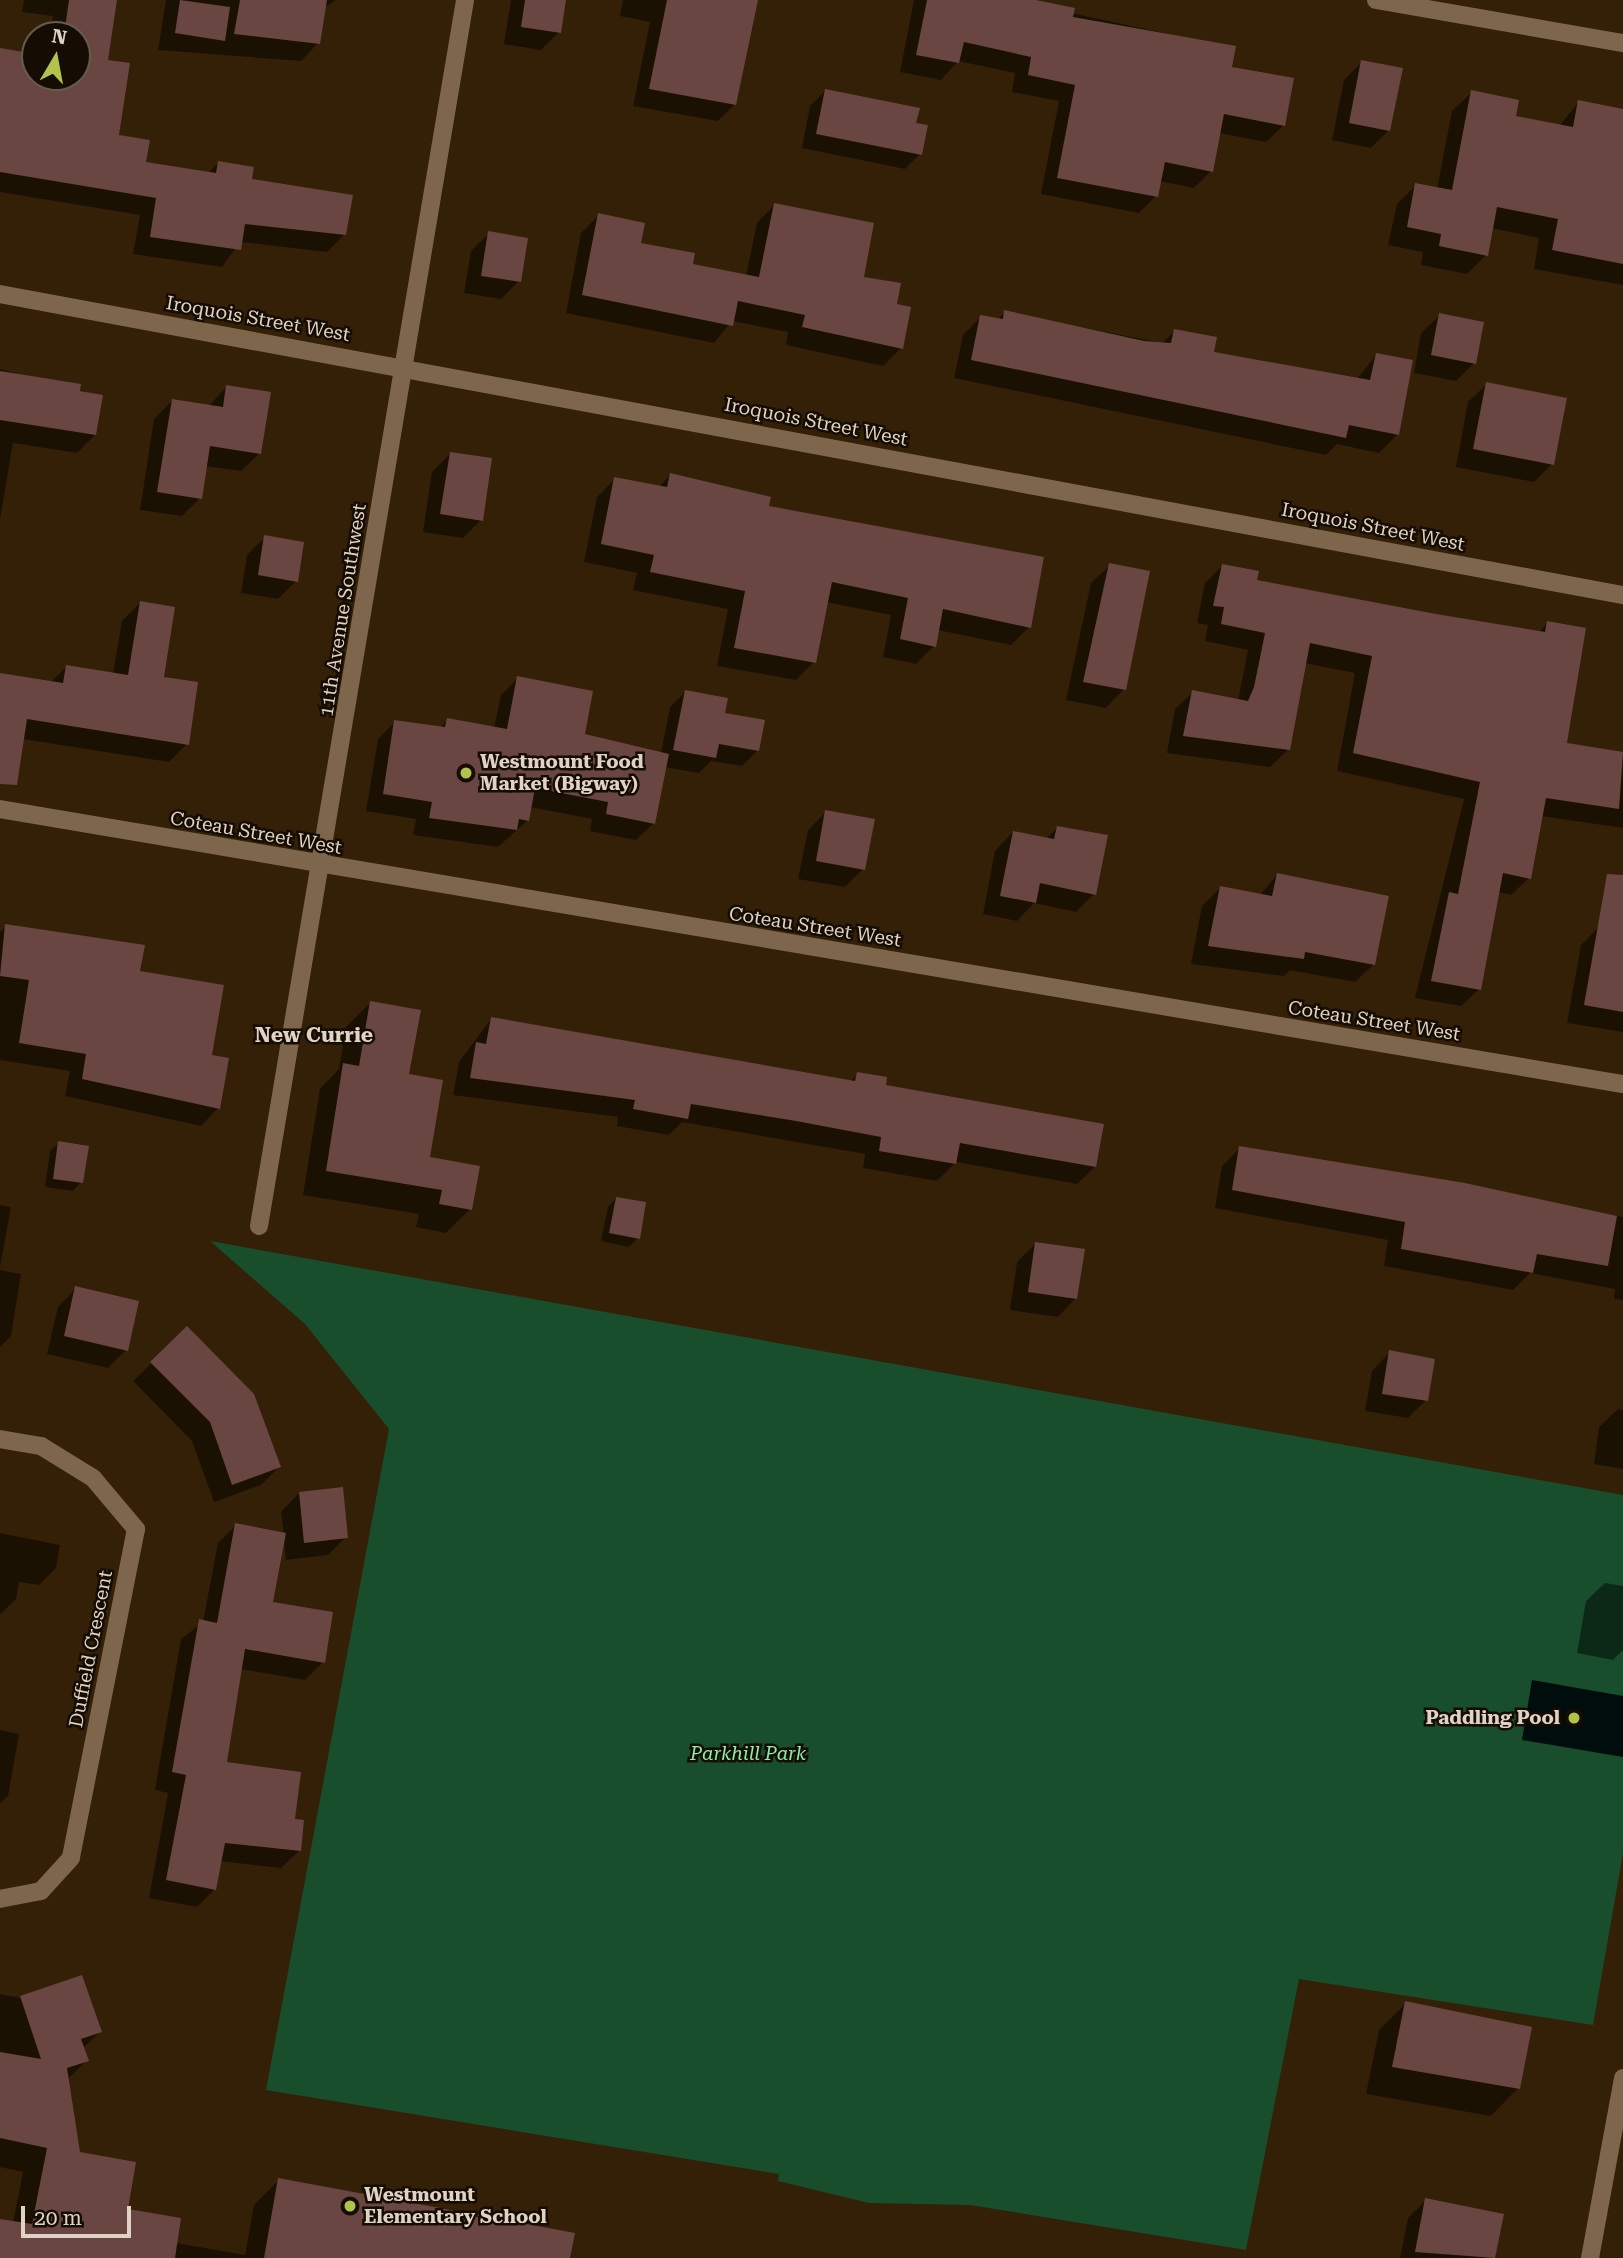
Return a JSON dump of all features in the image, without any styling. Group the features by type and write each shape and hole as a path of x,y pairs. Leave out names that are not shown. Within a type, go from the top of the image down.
{"street":[{"name":"11th Avenue Southwest","path":"259,1226 465,0"},
{"path":"1376,0 1623,43"},
{"name":"Iroquois Street West","path":"0,294 403,366 1623,595"},
{"name":"Coteau Street West","path":"0,809 319,866 1623,1084"},
{"name":"Duffield Crescent","path":"0,1439 41,1446 93,1478 136,1529 71,1858 41,1891 0,1899"},
{"path":"1590,2258 1623,2078"}],"green space":[{"name":"Parkhill Park","path":"210,1241 1623,1495 1623,1853 1593,2025 1299,1979 1246,2250 970,2205 869,2203 778,2181 779,2174 266,2090 389,1429 305,1324"}],"shaded area":[{"name":"Paddling Pool","path":"1532,1680 1623,1696 1623,1757 1522,1740"}],"building":[{"path":"69,0 117,0 108,60 130,63 119,135 150,140 146,162 216,173 218,161 254,167 252,179 353,195 346,235 245,224 241,250 150,237 156,198 0,172 0,48 21,52 21,91 91,91 91,21 66,21"},
{"path":"180,0 230,7 225,41 175,33"},
{"path":"240,0 327,0 320,44 234,34"},
{"path":"525,0 566,0 561,33 521,27"},
{"path":"667,0 758,0 736,105 649,89"},
{"path":"927,0 1036,0 1075,8 1073,17 1236,46 1232,67 1294,78 1285,126 1224,114 1213,172 1165,162 1158,197 1057,178 1075,85 1028,75 1031,57 964,42 959,63 916,55"},
{"path":"1361,60 1403,68 1390,131 1349,123"},
{"path":"825,89 920,108 916,123 928,125 922,155 816,134"},
{"path":"1471,90 1519,100 1516,116 1573,127 1578,100 1623,109 1623,264 1552,250 1558,219 1497,207 1488,256 1439,246 1441,234 1407,227 1415,183 1452,190"},
{"path":"774,203 874,223 864,277 901,283 897,304 911,307 903,349 802,327 805,315 738,301 733,326 582,295 598,213 645,223 641,243 695,253 693,264 759,277"},
{"path":"488,231 528,238 521,282 481,276"},
{"path":"1004,310 1144,341 1171,343 1174,329 1217,337 1214,352 1370,380 1376,353 1413,360 1399,435 1349,425 1346,438 971,360 980,315 1003,319"},
{"path":"1439,313 1484,322 1476,364 1431,355"},
{"path":"0,371 81,384 80,391 103,395 96,435 0,420"},
{"path":"1486,382 1567,398 1554,465 1473,449"},
{"path":"226,385 271,392 261,454 210,446 202,499 157,492 172,399 223,407"},
{"path":"450,452 492,458 483,521 440,514"},
{"path":"670,473 771,497 769,506 1044,557 1031,628 943,609 936,647 900,639 908,598 832,582 816,663 734,648 745,591 650,572 654,555 601,544 614,477 667,487"},
{"path":"264,535 304,542 298,582 258,575"},
{"path":"1109,563 1150,571 1126,690 1083,682"},
{"path":"1222,564 1259,571 1257,580 1436,614 1545,632 1547,621 1586,628 1567,743 1623,752 1619,809 1546,798 1531,879 1503,873 1481,990 1431,981 1449,892 1458,894 1480,782 1353,753 1372,656 1310,643 1290,750 1183,736 1192,690 1248,701 1254,687 1265,633 1221,624 1224,607 1213,606"},
{"path":"140,601 175,607 164,677 198,682 189,745 27,719 17,785 0,784 0,673 63,683 66,665 128,675"},
{"path":"517,676 593,691 585,734 669,754 655,824 606,814 608,802 535,788 529,821 519,819 517,830 429,818 432,802 383,794 394,720 445,727 447,718 507,729"},
{"path":"685,690 728,698 725,713 765,720 759,751 719,744 716,758 673,750"},
{"path":"825,810 875,819 865,870 816,861"},
{"path":"1057,826 1108,835 1096,895 1040,883 1036,903 1000,896 1013,831 1054,839"},
{"path":"1277,873 1389,896 1375,965 1305,952 1304,959 1208,946 1220,886 1272,896"},
{"path":"1607,874 1623,875 1623,1012 1584,1005"},
{"path":"5,924 145,945 140,971 224,985 212,1055 229,1058 220,1109 82,1079 86,1054 19,1043 29,980 0,976"},
{"path":"370,1001 421,1010 409,1074 443,1080 430,1157 480,1166 472,1210 439,1204 442,1190 326,1171 343,1063 359,1066"},
{"path":"491,1017 855,1081 857,1072 887,1077 886,1085 1104,1124 1096,1167 960,1143 956,1164 879,1151 881,1137 796,1121 691,1104 688,1119 633,1109 635,1100 470,1078 476,1042 486,1044"},
{"path":"58,1141 89,1146 83,1183 53,1179"},
{"path":"1239,1146 1465,1183 1617,1216 1608,1266 1537,1254 1533,1273 1401,1249 1405,1222 1232,1190"},
{"path":"616,1197 646,1202 640,1239 609,1233"},
{"path":"1035,1242 1085,1249 1077,1299 1028,1292"},
{"path":"75,1286 139,1301 128,1351 64,1336"},
{"path":"187,1326 254,1394 281,1467 232,1485 210,1422 150,1362"},
{"path":"1389,1350 1435,1359 1428,1401 1382,1394"},
{"path":"343,1487 348,1538 304,1543 299,1492"},
{"path":"235,1523 286,1533 273,1602 333,1612 325,1663 245,1649 227,1762 301,1772 295,1819 304,1820 301,1851 225,1843 216,1890 166,1880 186,1775 172,1772 199,1619 217,1623"},
{"path":"82,1975 102,2032 81,2039 89,2061 67,2068 80,2152 136,2162 128,2209 181,2218 175,2258 0,2258 0,2219 32,2224 47,2148 0,2138 0,2052 41,2059 20,1996"},
{"path":"1405,2001 1532,2027 1520,2089 1392,2067"},
{"name":"Westmount Elementary School","path":"278,2178 575,2233 570,2258 264,2258"},
{"path":"1425,2198 1504,2214 1495,2258 1415,2252"}],"place":[{"name":"Westmount Food Market (Bigway)","path":"466,773"},
{"name":"Paddling Pool","path":"1574,1718"},
{"name":"Westmount Elementary School","path":"350,2206"}],"district":[{"name":"New Currie","path":"314,1035"}]}
